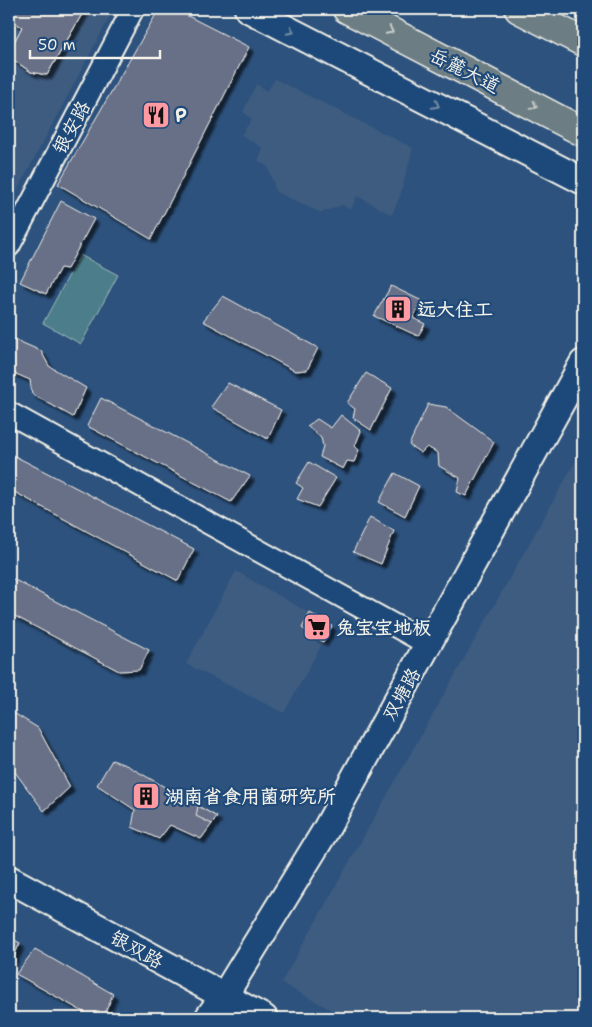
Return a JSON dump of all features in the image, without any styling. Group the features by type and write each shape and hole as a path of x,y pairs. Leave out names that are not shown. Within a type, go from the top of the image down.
{"highway":[{"name":"岳麓大道","path":"347,9 583,132"},
{"path":"519,9 583,42"}],"street":[{"name":"银安路","path":"9,246 133,9"},
{"path":"248,9 583,181"},
{"name":"双塘路","path":"208,1018 224,996 324,833 583,362"},
{"path":"9,413 428,644"},
{"name":"银双路","path":"9,879 264,1018"}],"shaded area":[{"path":"9,9 114,9 9,206"},
{"path":"275,79 413,148 400,196 392,215 357,196 351,210 342,205 321,213 276,192 268,167 258,161 263,148 241,135 252,119 243,112 256,84 267,91"},
{"path":"583,448 583,1018 346,1018 281,983"},
{"path":"236,571 332,626 284,713 186,664"}],"green space":[{"path":"80,255 118,275 81,344 43,323"}],"building":[{"path":"9,9 85,9 47,75 31,72 9,57 9,52 22,27 9,19"},
{"path":"9,9 85,9 47,75 31,72 9,57 9,52 22,27 9,19"},
{"name":"P","path":"159,9 174,9 249,47 151,239 58,184"},
{"path":"61,201 94,219 67,269 60,268 46,294 20,282"},
{"name":"远大住工","path":"391,286 422,301 413,318 425,324 418,336 374,316"},
{"path":"223,296 318,348 307,370 295,371 203,321"},
{"path":"9,337 41,351 49,366 86,388 73,417 32,394 30,380 9,371"},
{"path":"366,373 392,388 371,430 353,418 355,409 347,403"},
{"path":"228,383 281,410 268,439 211,407"},
{"path":"101,398 250,476 231,502 87,426"},
{"path":"428,404 446,407 494,442 466,496 457,492 460,478 439,466 438,453 427,447 421,453 409,445"},
{"path":"341,415 361,431 355,446 359,450 354,462 347,461 343,469 320,457 323,446 321,438 307,426 317,419 331,428"},
{"path":"9,453 194,549 178,581 9,489"},
{"path":"309,462 336,478 318,507 297,499 303,488 296,483"},
{"path":"395,473 419,486 405,516 379,502"},
{"path":"370,517 394,531 381,564 353,552"},
{"path":"9,577 149,650 139,670 119,671 9,613"},
{"name":"兔宝宝地板","path":"310,613 332,626 323,642 302,628"},
{"path":"9,710 38,728 70,787 44,811 9,764"},
{"name":"湖南省食用菌研究所","path":"112,760 128,766 217,817 201,839 170,825 159,839 132,827 135,810 97,785"},
{"path":"198,806 217,817 212,824 196,816"},
{"path":"9,937 20,943 9,967"},
{"path":"35,949 113,994 103,1018 94,1018 16,974"}],"place":[{"name":"P","path":"156,115"},
{"name":"远大住工","path":"398,309"},
{"name":"兔宝宝地板","path":"317,627"},
{"name":"湖南省食用菌研究所","path":"146,796"}]}
